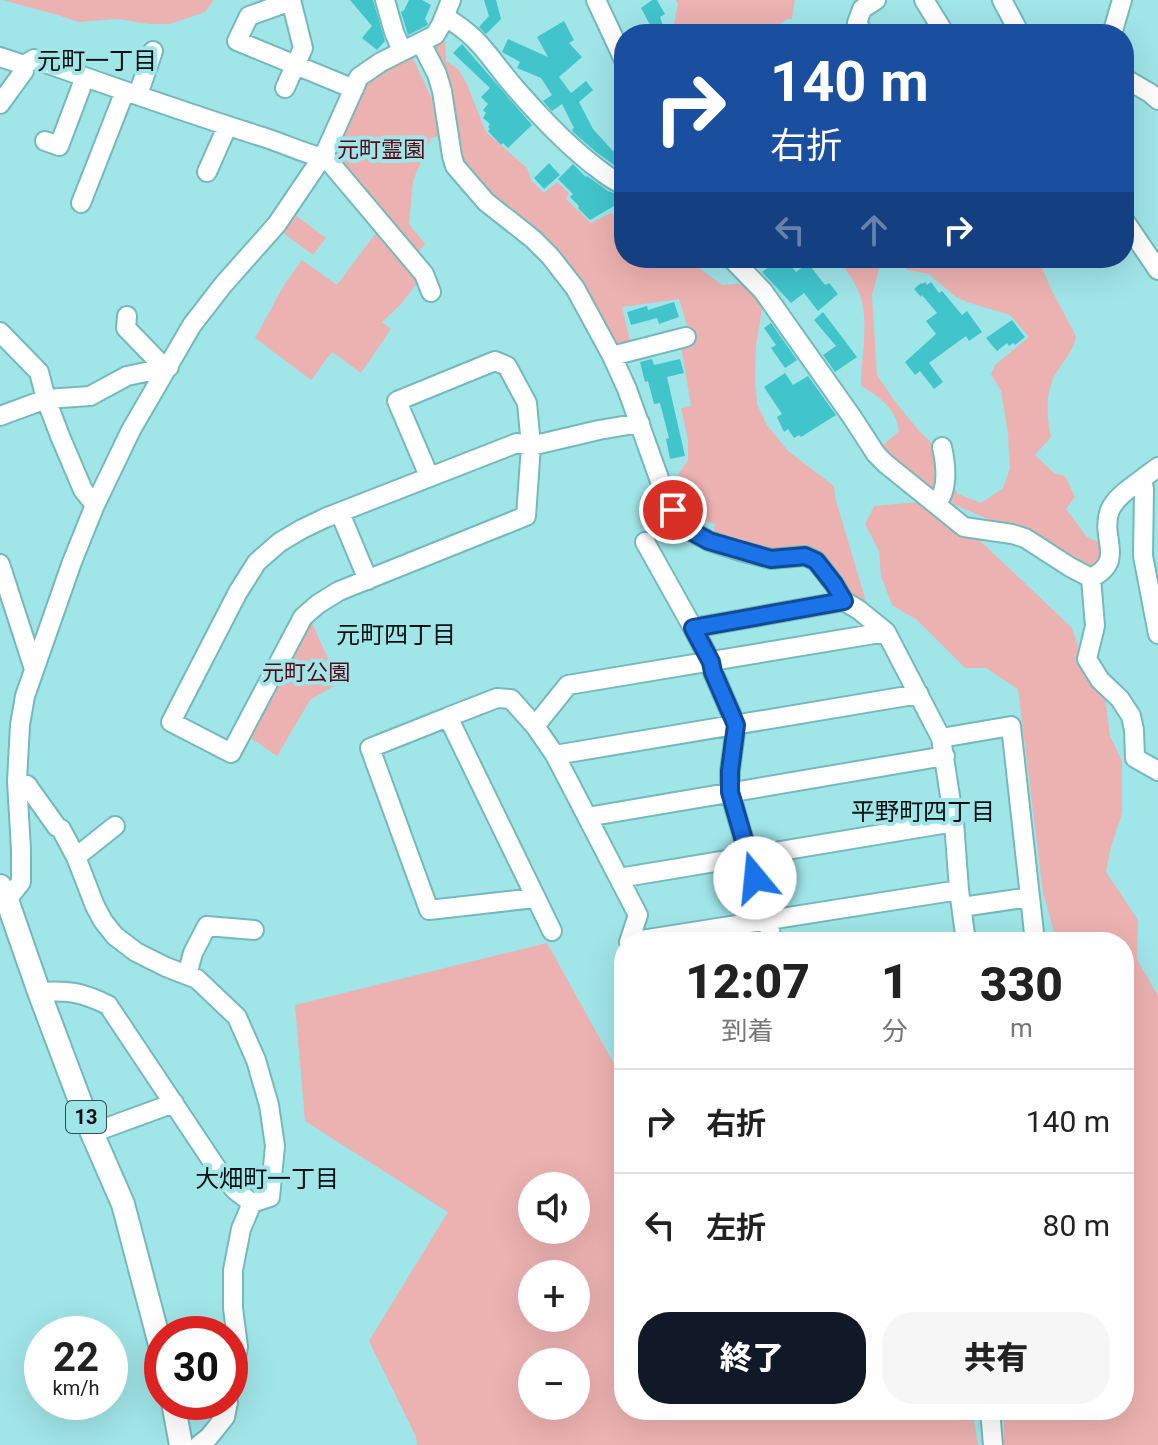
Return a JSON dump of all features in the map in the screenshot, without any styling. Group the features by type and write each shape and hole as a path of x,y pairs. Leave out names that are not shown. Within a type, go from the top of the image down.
{"main road":[{"name":"13","path":"4,893 92,1133 123,1204 153,1316"},
{"path":"176,1420 181,1445"}],"street":[{"path":"385,0 402,51"},
{"path":"596,0 614,39"},
{"path":"858,24 862,9 876,0"},
{"path":"924,0 939,24"},
{"path":"1002,0 1015,24"},
{"path":"1115,24 1122,0"},
{"path":"4,893 21,882 17,781 25,696 95,505 131,430 192,325 277,224 321,158 359,77 435,35 448,9 574,150 614,182"},
{"path":"421,43 442,91 455,166 486,202 550,256 575,288 627,389 665,495 680,525 709,541 740,551 771,559 805,556 816,561 844,601 886,632 943,747 965,932"},
{"path":"81,203 153,51"},
{"path":"0,57 24,65 34,59 313,157 327,159 424,274 431,292"},
{"path":"285,88 296,64 354,89"},
{"path":"0,104 24,71 24,65"},
{"path":"45,141 59,146 85,77"},
{"path":"1134,84 1158,100"},
{"path":"207,172 227,127"},
{"path":"1134,235 1158,270"},
{"path":"741,268 763,291 876,454 964,527 1025,538 1091,578"},
{"path":"127,316 126,328 158,361 169,367"},
{"path":"0,332 39,372 46,399 83,490 95,505"},
{"path":"612,356 686,337"},
{"path":"429,476 397,401 495,361 507,366 527,403 531,446 526,516 339,591 318,604 303,617 231,753 171,722 238,592 257,562 280,542 340,513 517,443 531,446 640,423"},
{"path":"0,416 46,399 90,396 127,376 169,367"},
{"path":"936,504 942,498 946,468 942,447"},
{"path":"1091,578 1102,573 1108,565 1111,552 1108,534 1110,510 1122,494 1158,467"},
{"path":"1142,479 1143,556 1158,634"},
{"path":"340,513 368,580"},
{"path":"645,542 711,662 736,725 730,792 770,932"},
{"path":"1,572 34,669"},
{"path":"1091,578 1095,626 1087,659 1100,680 1120,699 1131,716 1135,758 1158,771"},
{"path":"693,628 844,601"},
{"path":"535,726 568,685 886,632"},
{"path":"555,755 919,694"},
{"path":"535,898 429,910 370,748 497,698 511,699 555,755 638,915 632,932"},
{"path":"448,717 552,931"},
{"path":"587,817 730,792 943,747 1011,726 1034,932"},
{"path":"17,781 27,785 61,829 76,857 95,906 115,936 136,952 197,979 237,1017 256,1060 269,1105 275,1146 270,1197 252,1203 241,1229 233,1270 234,1316"},
{"path":"619,878 954,822"},
{"path":"76,857 115,826"},
{"path":"698,932 961,898 1030,897"},
{"path":"187,975 193,953 207,926 254,930"},
{"path":"39,992 65,990 88,995 108,1005 218,1170 235,1190 252,1203"},
{"path":"92,1133 174,1103"},
{"path":"199,1445 223,1420"},
{"path":"991,1420 993,1445"}],"green space":[{"path":"3,0 214,0 205,12 170,24 149,24 118,19 78,22"},
{"path":"676,0 795,0 792,19 780,24 674,24"},
{"path":"445,41 446,61 458,69 466,82 486,132 527,168 531,180 544,193 557,182 569,193 566,199 591,223 611,213 614,215 614,268 699,268 722,285 747,283 762,310 756,346 757,404 767,425 788,451 834,486 869,612 852,600 821,563 770,555 712,538 715,524 687,510 679,473 688,460 688,440 681,408 691,406 681,346 692,342 679,299 622,307 630,341 615,345 469,169 460,153 432,52 437,43"},
{"name":"元町霊園","path":"411,54 431,97 439,136 431,138 413,181 409,224 425,244 411,262 421,278 382,322 391,329 361,373 332,352 311,380 255,338 284,285 302,260 337,285 384,222 333,161 334,154 366,80"},
{"path":"291,212 326,238 313,255 278,229"},
{"path":"844,268 879,268 872,295 877,375 930,441 934,457 958,494 981,503 1003,488 1010,468 1001,391 991,374 995,365 1029,337 1010,315 967,302 956,297 929,274 905,268 1042,268 1076,336 1049,392 1051,437 1035,455 1054,473 1065,476 1075,497 1066,509 1087,537 1101,543 1103,562 1088,570 1014,525 997,523 955,505 935,494 880,448 899,431 886,404 861,386 864,312 855,285"},
{"path":"921,502 973,534 1072,628 1082,659 1105,696 1110,736 1122,761 1122,813 1106,872 1138,920 1137,959 1158,996 1158,1445 1004,1445 1004,1420 1134,1420 1134,932 1054,932 1043,893 1018,689 986,668 965,668 917,620 892,605 881,576 879,551 865,524 874,506"},
{"name":"元町公園","path":"309,616 339,683 310,700 277,756 245,734"},
{"path":"547,943 614,1064 614,1420 974,1420 978,1445 417,1445 416,1437 369,1341 448,1212 305,1121 295,1005"}],"building":[{"path":"350,0 373,0 385,41 377,50 362,38 372,26"},
{"path":"409,0 422,0 431,5 425,19 428,24 408,35 401,12"},
{"path":"484,0 496,0 501,19 486,34 479,27 489,16"},
{"path":"657,0 665,14 660,17 662,24 650,24 641,8"},
{"path":"564,21 574,40 569,43 582,57 559,77 571,93 586,81 593,90 579,102 593,129 614,150 614,165 573,132 562,104 552,111 543,101 552,95 541,78 517,68 520,62 502,52 508,39 548,57 537,37"},
{"path":"462,44 532,125 508,148 488,131 490,124 483,118 486,113 483,110 488,104 481,97 490,88 453,53"},
{"path":"549,163 560,175 544,189 534,178"},
{"path":"573,164 586,177 614,193 614,206 590,220 570,197 573,194 558,179"},
{"path":"767,268 793,268 796,272 801,268 812,268 825,285 829,283 838,294 818,311 804,293 791,303 762,272"},
{"path":"925,282 927,285 931,282 939,293 942,291 962,315 967,311 982,332 969,341 966,336 929,363 943,382 934,389 920,371 915,375 905,362 936,334 926,321 937,313 914,289"},
{"path":"674,302 679,317 659,324 657,318 631,325 627,312 647,306 648,310"},
{"path":"823,312 857,357 835,372 823,355 836,346 814,320"},
{"path":"1012,320 1025,337 1015,345 1009,346 1007,343 997,351 986,338"},
{"path":"771,323 797,360 785,368 771,348 776,345 764,328"},
{"path":"652,359 654,365 680,359 684,373 667,377 685,456 670,459 666,439 669,438 660,403 654,404 640,362"},
{"path":"785,373 793,385 808,376 836,415 801,437 794,438 788,429 784,432 777,417 782,414 764,387"}],"district":[{"name":"元町一丁目","path":"97,61"},
{"name":"元町四丁目","path":"396,635"},
{"name":"平野町四丁目","path":"923,812"},
{"name":"大畑町一丁目","path":"267,1179"}],"route":[{"path":"673,510 680,525 709,541 771,559 805,556 816,561 844,601 693,628 711,662 736,725 730,792 755,878"}]}
